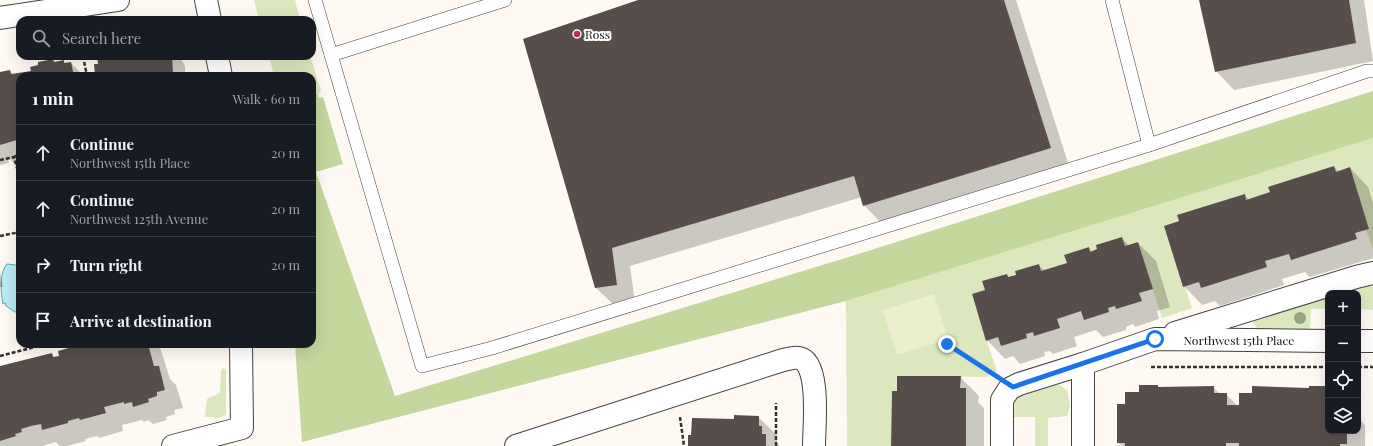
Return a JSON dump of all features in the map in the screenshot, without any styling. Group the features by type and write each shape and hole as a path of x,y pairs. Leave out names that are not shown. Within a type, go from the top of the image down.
{"street":[{"path":"0,18 118,0"},
{"path":"206,0 209,16"},
{"path":"218,60 220,72"},
{"path":"1155,339 1373,273"},
{"name":"Northwest 15th Place","path":"1013,387 1155,339 1325,341"},
{"path":"1361,341 1373,341"},
{"path":"173,446 244,437 240,348"},
{"path":"516,446 783,360 799,358 809,364 814,378 814,446"},
{"path":"1083,364 1083,446"},
{"path":"1002,446 1002,400 1009,389 1013,387"}],"lane":[{"path":"315,0 422,366 492,348 1149,145 1359,73 1373,71"},
{"path":"331,55 505,0"},
{"path":"1112,0 1149,145"}],"path":[{"path":"84,60 86,72"},
{"path":"0,160 14,157 16,164"},
{"path":"0,236 16,233"},
{"path":"946,340 947,344 1013,387"},
{"path":"0,356 31,348"},
{"path":"1149,366 1325,367"},
{"path":"1361,367 1373,367"},
{"path":"776,403 776,446"}],"green space":[{"path":"254,0 295,0 299,16 258,16"},
{"path":"270,60 311,60 315,72 273,72"},
{"path":"316,75 321,91 316,94"},
{"path":"1373,91 1373,138 846,301 302,442 295,348 316,348 316,172 395,396 852,256"},
{"path":"316,94 318,94 319,98 323,97 343,164 316,172"},
{"path":"1373,138 1373,249 1366,230 1369,228 1350,168 1336,172 1334,166 1269,187 1270,192 1246,200 1245,195 1164,226 1183,287 1185,286 1192,308 1162,318 1138,242 1125,246 1122,237 1097,245 1097,249 1090,252 1089,247 1064,255 1067,263 1041,271 1038,264 1015,271 1016,275 1008,277 1006,274 983,281 985,290 972,295 997,372 988,375 988,377 897,376 897,391 892,391 891,446 847,446 846,301 1156,202"},
{"path":"1373,282 1373,310 1361,309 1361,290 1348,290"},
{"path":"934,294 948,339 897,355 883,310"},
{"path":"1325,297 1325,309 1311,309 1310,329 1306,331 1258,330 1253,322 1257,319"},
{"path":"223,368 226,370 226,415 214,419 214,417 205,417 207,399 220,393 221,371"},
{"path":"1048,380 1067,390 1070,406 1067,416 1048,418 1048,446 1035,446 1035,417 1014,417 1014,407 1018,394 1021,390"}],"water":[{"path":"7,264 16,265 16,312 6,306 5,303 3,304 1,282"}],"building":[{"path":"638,0 1004,0 1051,148 863,206 854,176 612,248 617,285 595,288 523,39"},
{"path":"1199,0 1349,0 1356,43 1215,72"},
{"path":"53,60 54,62 64,60 64,63 71,62 73,72 24,72 31,71 30,67 38,65 38,62"},
{"path":"98,60 172,60 173,72 95,72 94,64 98,64"},
{"path":"10,70 11,74 16,73 16,140 0,145 0,72"},
{"path":"1334,166 1336,172 1350,167 1369,229 1355,233 1357,239 1291,260 1289,254 1265,261 1267,267 1201,288 1199,282 1183,287 1164,226 1179,221 1177,215 1245,194 1246,200 1270,192 1268,187"},
{"path":"1122,237 1125,246 1138,242 1153,289 1139,293 1142,301 1116,309 1115,306 1108,308 1109,312 1084,320 1081,311 1057,319 1060,328 1034,336 1033,332 1026,334 1027,338 1001,346 998,337 986,341 972,294 985,290 982,281 1007,274 1008,277 1016,275 1015,271 1039,264 1041,271 1067,263 1064,255 1089,247 1090,252 1097,249 1096,245"},
{"path":"69,348 149,348 154,366 159,366 165,390 157,392 157,396 148,399 149,402 133,407 132,402 124,404 124,402 104,407 106,413 80,420 79,418 68,421 68,423 42,430 41,424 31,426 21,429 22,432 15,434 16,436 0,441 0,366 52,353 53,357 59,356 58,351"},
{"path":"897,376 961,376 960,388 966,388 966,446 891,446 892,391 897,391"},
{"path":"1139,385 1158,385 1158,387 1214,386 1214,393 1227,393 1227,405 1239,405 1239,393 1252,393 1252,386 1309,388 1309,386 1325,386 1325,434 1347,434 1347,444 1340,444 1340,446 1239,446 1239,443 1226,443 1226,446 1125,446 1125,443 1117,443 1117,404 1125,404 1125,392 1139,392"},
{"path":"734,415 759,416 759,426 762,426 762,434 766,434 766,446 688,446 688,435 691,435 692,418 734,419"}],"place":[{"name":"Ross","path":"577,34"}],"route":[{"path":"947,344 1013,387 1155,339"}]}
